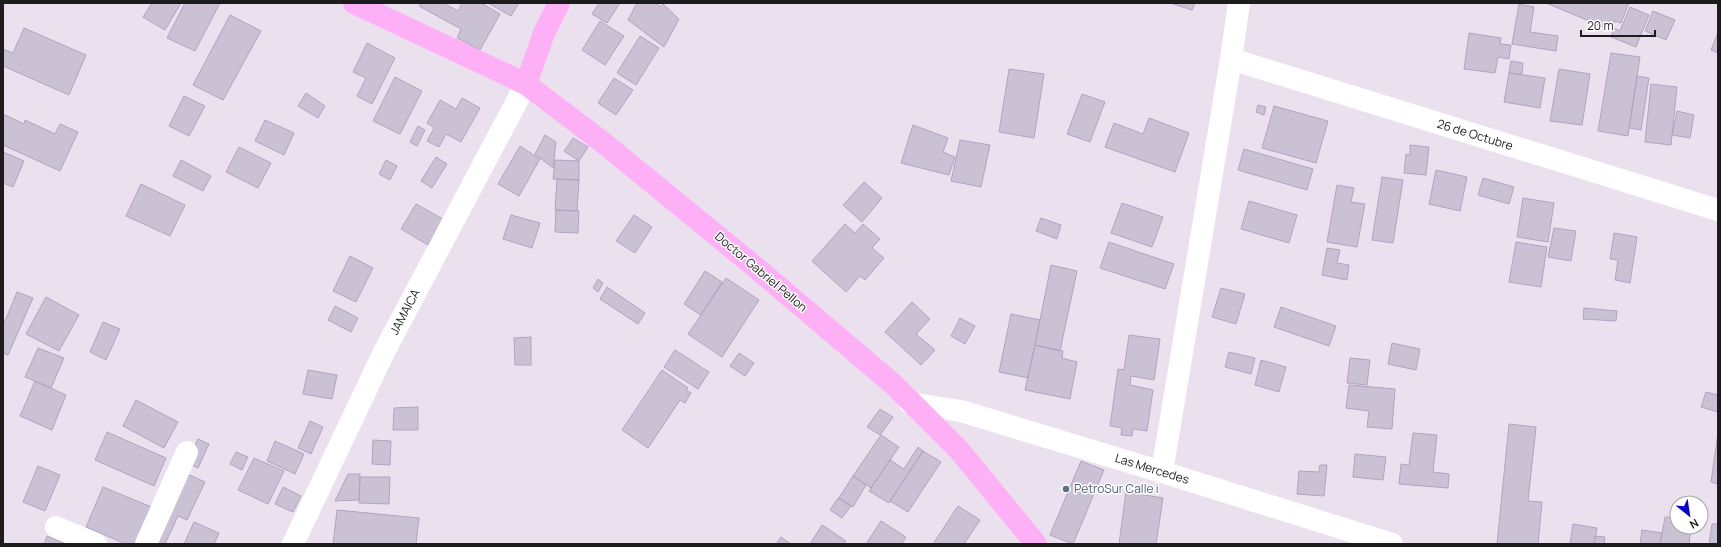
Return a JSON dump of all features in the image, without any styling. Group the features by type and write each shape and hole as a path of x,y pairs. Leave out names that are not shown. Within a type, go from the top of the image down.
{"street":[{"name":"Doctor Gabriel Pellon","path":"354,3 526,84 605,144 754,266 893,384 910,403 959,450 1036,544"},
{"path":"526,84 544,33 559,3"},
{"path":"1162,472 1239,3"},
{"name":"26 de Octubre","path":"1231,59 1718,210"},
{"name":"JAMAICA","path":"293,544 384,352 526,84"},
{"name":"Las Mercedes","path":"910,403 961,411 1392,544"},
{"path":"146,544 187,452"},
{"path":"56,527 96,544"}],"building":[{"path":"152,3 181,3 165,30 143,17"},
{"path":"185,3 220,3 195,51 167,38"},
{"path":"421,3 443,3 458,11 462,3 481,3 500,14 480,50 457,38 461,29 419,6"},
{"path":"488,3 519,3 511,16"},
{"path":"599,3 620,3 607,23 592,14"},
{"path":"637,3 657,3 660,7 663,4 679,19 664,47 628,20"},
{"path":"1170,3 1195,3 1192,10"},
{"path":"1546,3 1629,3 1621,23 1615,21 1611,30"},
{"path":"1519,4 1534,7 1530,32 1558,36 1556,51 1512,44"},
{"path":"1630,7 1649,15 1636,47 1611,37 1614,28 1620,31"},
{"path":"1653,11 1675,20 1666,40 1645,31"},
{"path":"230,15 261,31 223,100 193,85"},
{"path":"600,21 624,36 605,65 582,50"},
{"path":"24,28 86,55 69,95 3,66 3,49 13,53"},
{"path":"1718,32 1718,53 1711,50"},
{"path":"1469,33 1501,38 1500,44 1511,45 1509,59 1498,57 1495,73 1464,69"},
{"path":"640,36 659,48 636,85 617,73"},
{"path":"367,43 395,58 372,104 357,96 366,78 353,72"},
{"path":"1611,53 1640,57 1628,136 1598,131"},
{"path":"1511,61 1523,63 1522,74 1509,73"},
{"path":"1009,69 1044,74 1034,138 999,132"},
{"path":"1559,69 1590,74 1582,125 1550,121"},
{"path":"1509,73 1545,78 1540,108 1504,102"},
{"path":"1637,76 1649,78 1641,130 1629,128"},
{"path":"395,77 422,91 400,134 373,121"},
{"path":"614,78 633,90 616,115 598,103"},
{"path":"1651,84 1677,87 1671,145 1645,142"},
{"path":"306,93 325,106 318,118 298,106"},
{"path":"1082,94 1105,102 1090,142 1067,134"},
{"path":"184,96 205,106 189,136 169,126"},
{"path":"462,98 480,108 461,142 446,134 439,147 427,141 434,128 427,123 440,100 456,109"},
{"path":"1258,105 1266,107 1264,115 1256,112"},
{"path":"1274,106 1328,121 1316,163 1262,148"},
{"path":"1677,111 1694,115 1690,138 1672,135"},
{"path":"3,114 24,124 25,120 55,134 60,124 78,132 60,171 3,145"},
{"path":"1149,118 1189,133 1175,172 1105,147 1114,123 1143,134"},
{"path":"265,120 294,133 284,155 255,141"},
{"path":"913,125 948,138 943,152 955,157 949,175 901,163"},
{"path":"418,126 425,130 417,146 410,142"},
{"path":"545,135 556,142 553,168 535,154"},
{"path":"573,138 588,147 579,161 564,151"},
{"path":"960,140 990,145 981,187 951,181"},
{"path":"1410,145 1429,147 1426,175 1404,173 1406,154 1410,155"},
{"path":"520,146 540,159 519,196 498,184"},
{"path":"239,147 271,163 258,188 226,172"},
{"path":"1244,149 1313,169 1307,190 1238,170"},
{"path":"3,152 24,161 13,187 3,183"},
{"path":"436,157 447,164 432,188 421,181"},
{"path":"181,160 211,176 203,191 173,176"},
{"path":"386,160 397,166 390,180 379,174"},
{"path":"555,160 579,161 579,180 553,179"},
{"path":"1436,170 1467,177 1460,211 1429,204"},
{"path":"1382,177 1403,180 1393,243 1372,240"},
{"path":"1483,178 1514,187 1509,204 1478,195"},
{"path":"557,179 579,180 577,211 555,210"},
{"path":"864,182 882,198 862,222 843,205"},
{"path":"141,184 185,205 170,236 126,216"},
{"path":"1337,185 1354,188 1351,202 1365,204 1357,247 1327,242"},
{"path":"1523,198 1554,203 1548,242 1517,237"},
{"path":"1249,201 1297,215 1289,243 1241,229"},
{"path":"1122,203 1163,217 1152,247 1111,233"},
{"path":"416,204 443,219 428,245 401,229"},
{"path":"556,210 579,211 578,233 555,232"},
{"path":"511,215 540,223 532,248 503,239"},
{"path":"634,215 652,227 635,253 616,241"},
{"path":"1041,218 1061,225 1057,239 1036,231"},
{"path":"845,224 855,233 863,224 880,239 872,248 884,258 865,280 860,276 846,292 812,261"},
{"path":"1554,228 1576,231 1571,261 1548,257"},
{"path":"1614,233 1637,237 1630,283 1615,280 1618,260 1610,259"},
{"path":"1109,242 1174,264 1165,289 1100,268"},
{"path":"1516,242 1547,247 1541,287 1509,282"},
{"path":"1327,248 1340,250 1337,263 1349,265 1347,280 1322,275"},
{"path":"350,256 373,268 356,302 333,291"},
{"path":"1051,265 1077,271 1060,351 1035,345"},
{"path":"705,271 722,282 701,315 684,304"},
{"path":"726,278 759,300 722,357 688,334"},
{"path":"598,279 603,283 598,292 593,288"},
{"path":"607,287 645,313 638,324 600,299"},
{"path":"1221,288 1245,294 1236,324 1212,317"},
{"path":"17,292 33,298 8,355 3,353 3,326"},
{"path":"46,297 79,315 59,351 26,334"},
{"path":"912,302 930,319 916,334 935,350 921,365 885,332"},
{"path":"335,306 358,318 351,332 328,320"},
{"path":"1281,307 1336,326 1329,346 1274,327"},
{"path":"1584,308 1617,311 1616,321 1583,319"},
{"path":"1011,314 1040,320 1028,378 999,372"},
{"path":"960,318 975,326 965,344 951,336"},
{"path":"103,322 120,329 106,360 90,352"},
{"path":"1129,335 1160,339 1154,380 1131,376 1130,385 1153,390 1147,431 1133,429 1132,436 1121,435 1122,428 1110,426 1118,369 1124,370"},
{"path":"531,337 531,365 515,365 514,338"},
{"path":"1392,343 1420,349 1416,370 1388,364"},
{"path":"1035,345 1063,351 1062,358 1077,362 1070,399 1025,390"},
{"path":"38,348 64,358 51,388 25,377"},
{"path":"675,350 709,372 698,389 664,367"},
{"path":"1229,352 1255,358 1251,374 1225,367"},
{"path":"739,353 754,363 745,376 730,366"},
{"path":"1350,358 1370,360 1367,385 1347,383"},
{"path":"1261,360 1286,367 1279,392 1255,385"},
{"path":"308,370 337,375 332,399 303,394"},
{"path":"662,370 688,388 686,390 691,393 685,403 680,400 648,448 622,430"},
{"path":"35,381 66,395 52,430 20,416"},
{"path":"1349,385 1395,389 1392,429 1367,427 1369,411 1346,408"},
{"path":"1706,392 1718,395 1718,412 1701,407"},
{"path":"136,400 178,422 164,448 123,426"},
{"path":"418,407 418,430 393,430 394,408"},
{"path":"880,409 893,417 880,435 867,427"},
{"path":"310,421 323,427 311,454 298,448"},
{"path":"1509,424 1536,427 1528,501 1542,502 1538,544 1497,544"},
{"path":"107,432 166,458 154,486 95,460"},
{"path":"1413,433 1437,435 1433,472 1449,474 1448,488 1399,484 1401,464 1409,465"},
{"path":"1718,433 1718,484 1711,482"},
{"path":"881,435 899,447 871,488 853,476"},
{"path":"198,439 209,444 198,468 187,463"},
{"path":"373,440 391,441 390,465 372,464"},
{"path":"275,441 304,454 295,474 267,461"},
{"path":"918,447 923,451 889,503 869,491 890,460 904,469"},
{"path":"923,451 941,462 908,512 890,501"},
{"path":"236,452 248,457 242,470 230,464"},
{"path":"1355,454 1386,457 1383,480 1353,477"},
{"path":"254,458 284,471 268,504 238,490"},
{"path":"1081,461 1104,470 1073,544 1050,535"},
{"path":"1320,465 1327,465 1324,496 1297,494 1299,471 1319,472"},
{"path":"38,466 60,475 45,511 23,502"},
{"path":"181,471 205,482 187,520 178,516 165,544 148,544"},
{"path":"348,474 360,474 359,500 335,501"},
{"path":"853,476 866,485 853,507 839,498"},
{"path":"360,477 390,477 389,504 359,503"},
{"path":"103,487 154,508 139,544 126,544 86,527"},
{"path":"283,487 301,496 293,512 275,504"},
{"path":"1126,492 1163,498 1156,544 1119,544"},
{"path":"838,498 851,506 842,518 830,510"},
{"path":"958,506 980,520 964,544 933,544"},
{"path":"337,510 419,518 416,544 333,544"},
{"path":"1665,517 1669,517 1669,535 1690,535 1689,544 1660,544"},
{"path":"881,521 906,537 902,544 866,544"},
{"path":"194,522 219,533 214,544 184,544"},
{"path":"1573,524 1597,528 1594,544 1570,544"},
{"path":"1712,524 1718,524 1718,544 1709,544"},
{"path":"822,525 846,541 844,544 810,544"},
{"path":"1642,530 1662,533 1660,544 1640,544"},
{"path":"47,536 66,544 44,544"},
{"path":"1595,536 1605,537 1604,544 1594,544"},
{"path":"781,537 791,544 776,544"}],"place":[{"name":"PetroSur Calle i","path":"1066,489"}]}
